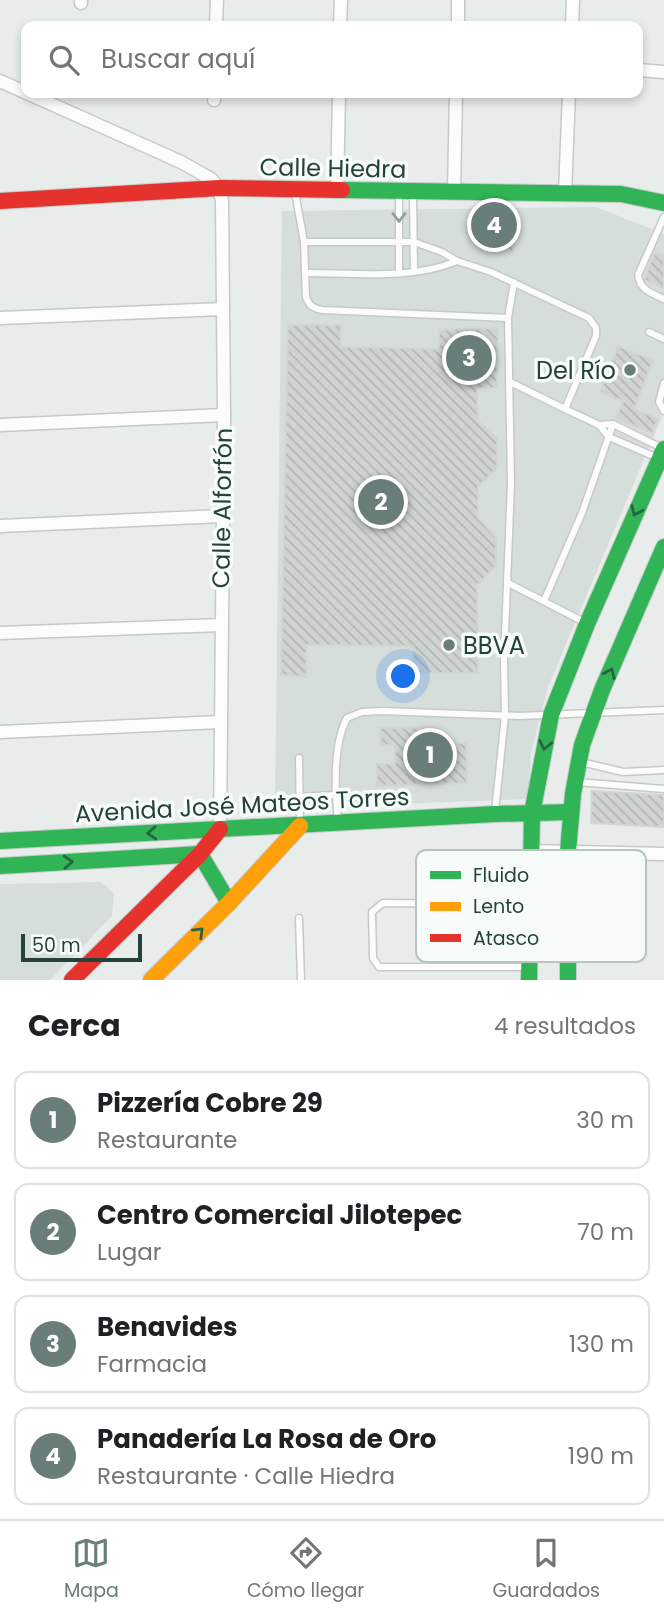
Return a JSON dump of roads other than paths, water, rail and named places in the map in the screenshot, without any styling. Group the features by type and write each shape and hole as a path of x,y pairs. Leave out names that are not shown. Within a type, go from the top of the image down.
{"street":[{"path":"216,0 216,21"},
{"path":"340,21 341,0"},
{"path":"458,0 458,21"},
{"path":"572,21 573,0"},
{"path":"643,70 664,72"},
{"path":"0,81 21,90"},
{"path":"38,98 181,162 211,179 219,188"},
{"path":"337,190 339,98"},
{"path":"454,191 456,98"},
{"path":"565,193 569,98"},
{"name":"Calle Hiedra","path":"0,201 219,188 621,194 664,203"},
{"name":"Calle Alforfón","path":"219,188 222,201 224,415 220,829"},
{"path":"0,318 223,309"},
{"path":"0,425 224,415"},
{"path":"531,850 532,813 551,715 587,624 663,453"},
{"path":"0,526 222,516"},
{"path":"568,850 575,782 587,726 658,575 664,547"},
{"path":"0,633 221,625"},
{"path":"0,732 220,722"},
{"name":"Avenida José Mateos Torres","path":"0,841 572,812"},
{"path":"150,980 229,903 300,825"},
{"path":"72,980 200,854 220,829"},
{"path":"646,853 664,854"},
{"name":"Avenida José Mateos Torres","path":"0,866 200,854 229,903"},
{"path":"568,962 568,980"}],"lane":[{"path":"295,190 304,242 308,304 323,310 508,318"},
{"path":"406,192 414,242 414,272"},
{"path":"399,272 399,242 406,192"},
{"path":"664,217 638,275 639,283 645,290 664,299"},
{"path":"304,242 414,242 514,282 589,318 594,322 596,336 565,409"},
{"path":"306,273 414,272 457,261"},
{"path":"495,814 505,715 510,382 508,318 514,282"},
{"path":"649,332 664,340"},
{"path":"510,382 599,425 609,437 663,453"},
{"path":"664,383 659,402 664,411"},
{"path":"599,425 613,424 663,453"},
{"path":"544,601 582,513 613,424"},
{"path":"508,583 587,624"},
{"path":"338,822 335,795 342,728 347,718 362,712 551,715 664,710"},
{"path":"299,758 300,825"},
{"path":"579,761 623,772 664,770"},
{"path":"575,782 664,789"},
{"path":"299,797 335,795"},
{"path":"416,903 383,903 372,912 373,958 379,967 529,973"},
{"path":"299,918 301,980"}],"place":[{"name":"Panadería La Rosa de Oro","path":"494,225"},
{"name":"Benavides","path":"469,358"},
{"name":"Del Río","path":"630,370"},
{"name":"Centro Comercial Jilotepec","path":"381,502"},
{"name":"BBVA","path":"449,645"},
{"name":"Pizzería Cobre 29","path":"430,755"}]}
